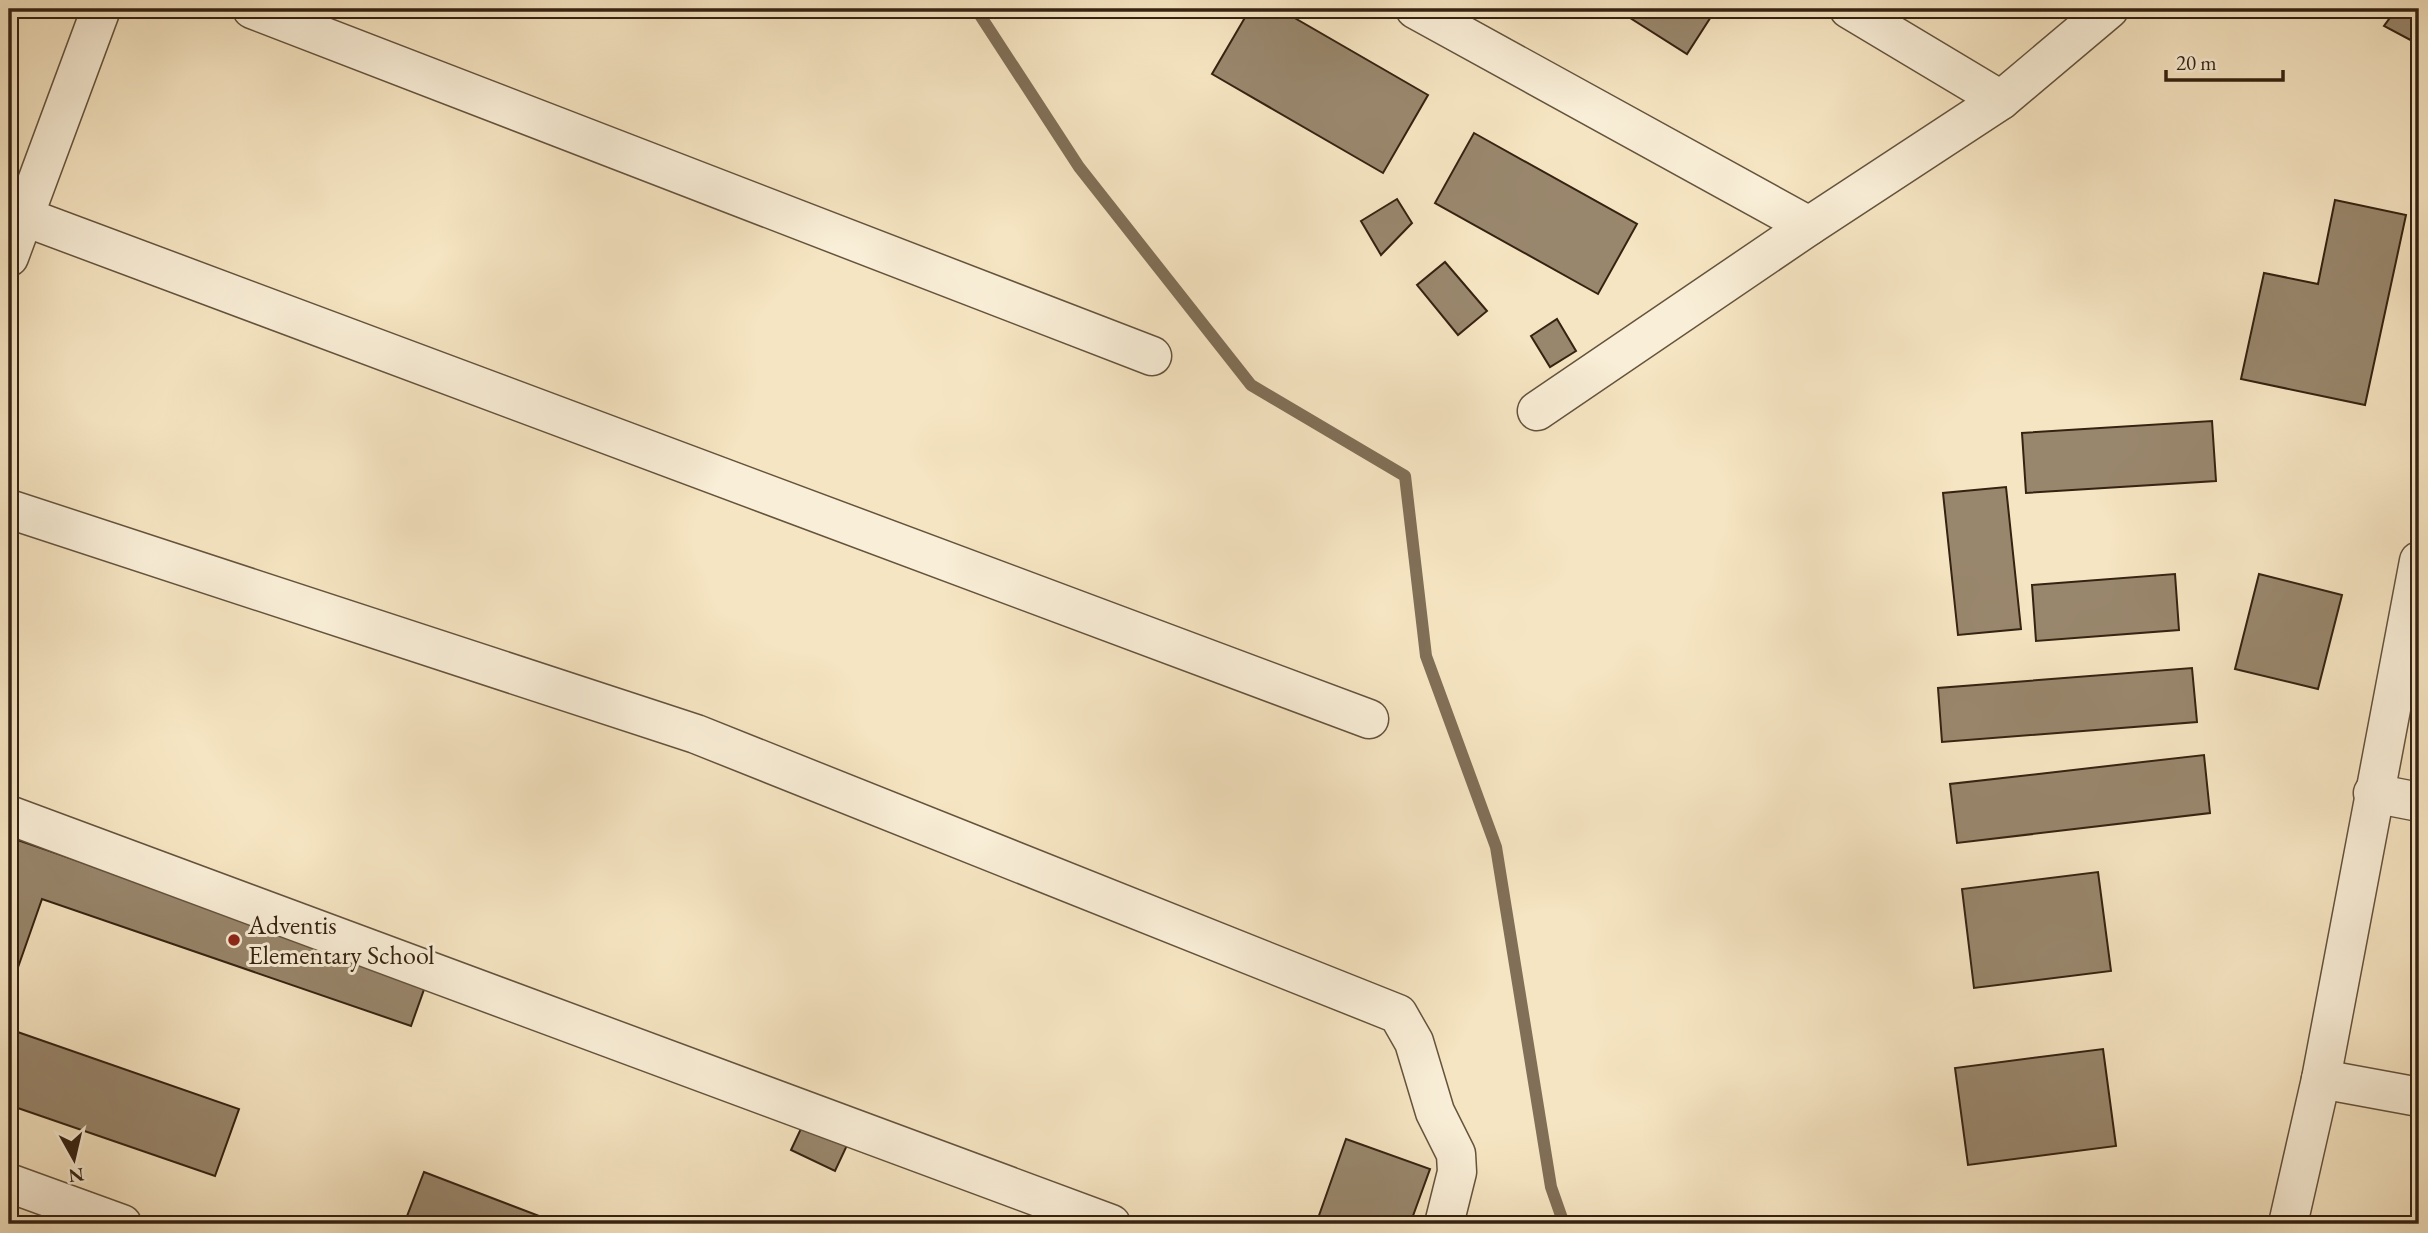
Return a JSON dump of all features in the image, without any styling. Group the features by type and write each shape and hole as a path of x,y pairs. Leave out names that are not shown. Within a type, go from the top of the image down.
{"street":[{"path":"9,257 17,214 101,9"},
{"path":"252,9 1152,356"},
{"path":"1416,9 1809,226"},
{"path":"1849,9 2001,100"},
{"path":"1537,411 1809,226 2001,100 2109,9"},
{"path":"17,214 1369,719"},
{"path":"9,509 696,734 1398,1013 1413,1042 1435,1112 1456,1154 1457,1172 1444,1224"},
{"path":"2288,1224 2321,1079 2419,561"},
{"path":"2374,793 2419,802"},
{"path":"9,815 1111,1224"},
{"path":"2321,1079 2419,1097"},
{"path":"12,1193 122,1224"}],"building":[{"path":"1250,9 1279,9 1428,95 1383,173 1212,74"},
{"path":"1616,9 1716,9 1687,54"},
{"path":"2419,10 2418,44 2384,26 2392,15"},
{"path":"1474,133 1637,224 1598,294 1435,203"},
{"path":"1397,199 1412,223 1381,255 1361,221"},
{"path":"2335,200 2406,215 2365,405 2241,379 2264,273 2318,284"},
{"path":"1445,262 1487,311 1458,335 1417,285"},
{"path":"1557,319 1576,351 1550,367 1531,336"},
{"path":"2212,421 2216,481 2026,493 2022,433"},
{"path":"2006,487 2021,629 1958,635 1943,493"},
{"path":"2175,574 2179,630 2036,641 2032,585"},
{"path":"2259,574 2342,595 2318,689 2235,669"},
{"path":"2192,668 2197,722 1942,742 1938,688"},
{"path":"2204,755 2210,813 1957,843 1950,784"},
{"name":"Adventis Elementary School","path":"9,837 427,981 411,1026 42,899 9,993"},
{"path":"2098,872 2111,971 1974,988 1962,889"},
{"path":"9,1029 239,1109 215,1176 9,1105"},
{"path":"2103,1049 2116,1146 1968,1165 1955,1068"},
{"path":"805,1120 849,1141 835,1171 791,1150"},
{"path":"1346,1139 1430,1169 1410,1224 1316,1224"},
{"path":"424,1172 555,1222 404,1224"}],"waterway":[{"path":"976,9 1079,167 1251,385 1405,476 1426,656 1496,847 1551,1187 1564,1224"}],"place":[{"name":"Adventis Elementary School","path":"234,940"}]}
